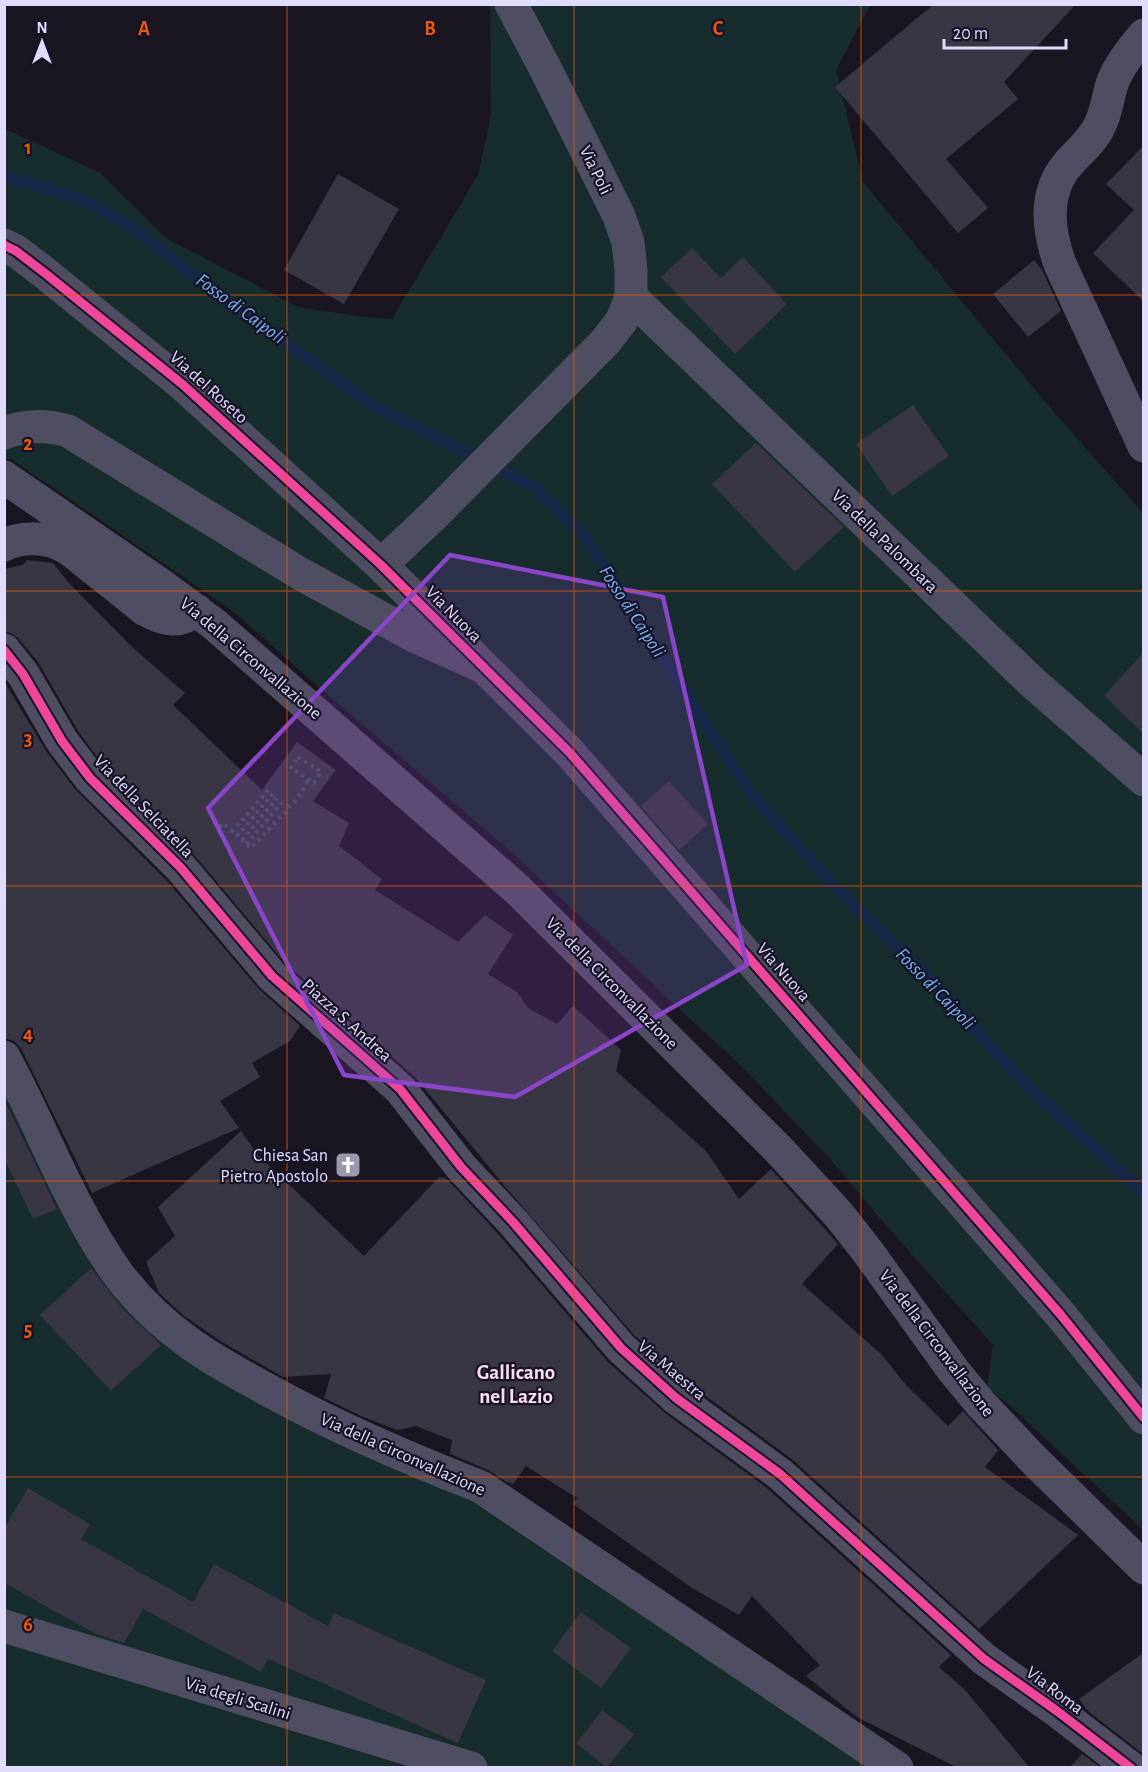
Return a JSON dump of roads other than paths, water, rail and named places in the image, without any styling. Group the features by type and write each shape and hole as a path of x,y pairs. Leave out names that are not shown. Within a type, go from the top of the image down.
{"street":[{"name":"Via Poli","path":"381,565 436,513 606,341 622,320 631,297 630,256 619,216 511,4"},
{"path":"1143,35 1129,52 1114,79 1101,124 1094,136 1062,172 1054,188 1049,210 1053,241 1060,264 1143,446"},
{"name":"Via del Roseto","path":"4,245 16,251 46,274 175,378 381,565"},
{"name":"Via della Palombara","path":"631,297 1032,682 1143,780"},
{"path":"4,434 33,427 58,428 68,431 299,573 416,637 484,668"},
{"name":"Via della Circonvallazione","path":"4,477 196,610 518,890 780,1151 839,1215 953,1370 981,1404 1143,1568"},
{"path":"4,545 34,539 59,544 74,552 144,609 155,615 178,620 189,616 196,610"},
{"name":"Via Nuova","path":"381,565 570,753 1060,1314 1143,1418"},
{"name":"Via della Selciatella","path":"4,650 23,674 62,741 90,778 181,868 272,976"},
{"name":"Piazza S. Andrea","path":"272,976 400,1089"},
{"name":"Via della Circonvallazione","path":"4,1058 19,1084 59,1175 103,1250 118,1274 172,1331 231,1371 307,1411 404,1457 481,1486 897,1767"},
{"name":"Via Maestra","path":"400,1089 461,1167 513,1222 621,1348 676,1398 780,1474 960,1638"},
{"name":"Via degli Scalini","path":"4,1626 471,1767"},
{"name":"Via Roma","path":"960,1638 984,1659 1131,1767"}],"waterway":[{"name":"Fosso di Caipoli","path":"4,176 84,200 133,228 206,286 374,406 534,487 586,538 751,794 833,885 924,973 1025,1084 1144,1193"}],"place":[{"name":"Chiesa San Pietro Apostolo","path":"348,1165"}],"district":[{"name":"Gallicano nel Lazio","path":"516,1384"}]}
